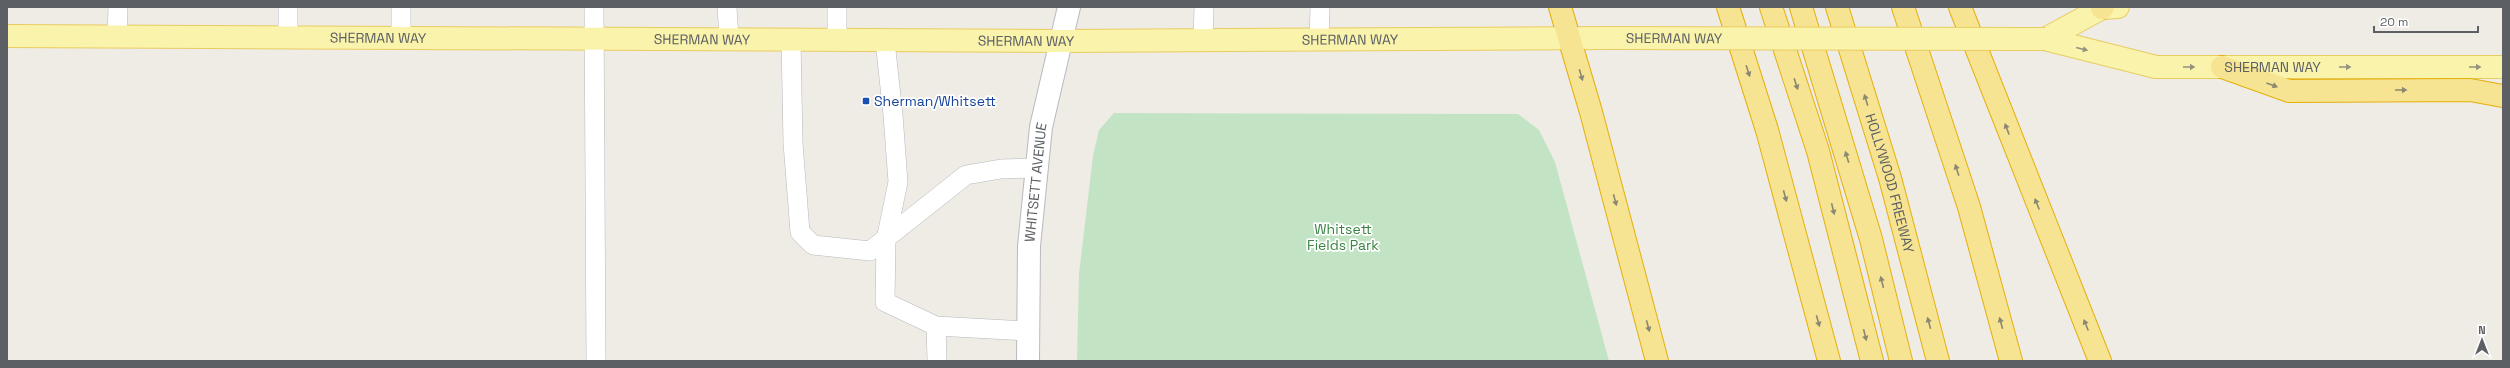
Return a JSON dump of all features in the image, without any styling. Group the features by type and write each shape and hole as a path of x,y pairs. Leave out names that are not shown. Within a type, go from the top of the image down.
{"highway":[{"path":"1560,7 1570,37 1657,361"},
{"path":"1728,7 1767,130 1829,361"},
{"path":"1771,7 1818,151 1872,361"},
{"path":"1801,7 1871,239 1901,361"},
{"name":"HOLLYWOOD FREEWAY","path":"1837,7 1890,178 1938,361"},
{"path":"1903,7 1970,207 2011,361"},
{"path":"1960,7 2100,361"},
{"path":"2222,67 2289,91 2470,90 2503,96"}],"main road":[{"name":"WHITSETT AVENUE","path":"1028,361 1030,246 1041,127 1069,7"},
{"name":"SHERMAN WAY","path":"2045,39 2108,7"},
{"name":"SHERMAN WAY","path":"7,36 885,41 1319,40 1570,37 2045,39 2156,67 2503,67"}],"lane":[{"path":"117,37 118,7"},
{"path":"288,7 288,38"},
{"path":"401,7 401,39"},
{"path":"594,7 596,361"},
{"path":"727,7 729,40"},
{"path":"837,7 837,40"},
{"path":"1203,40 1204,7"},
{"path":"1319,40 1320,7"},
{"path":"791,40 793,144 800,232 813,245 870,251 886,240 966,175 1001,169 1038,168"},
{"path":"885,41 898,182 886,240 885,302 936,326 1029,332"},
{"path":"936,326 937,361"}],"green space":[{"name":"Whitsett Fields Park","path":"1114,113 1518,114 1539,130 1555,162 1609,361 1077,361 1079,274 1093,156 1099,130"}],"place":[{"name":"Sherman/Whitsett","path":"866,101"}]}
